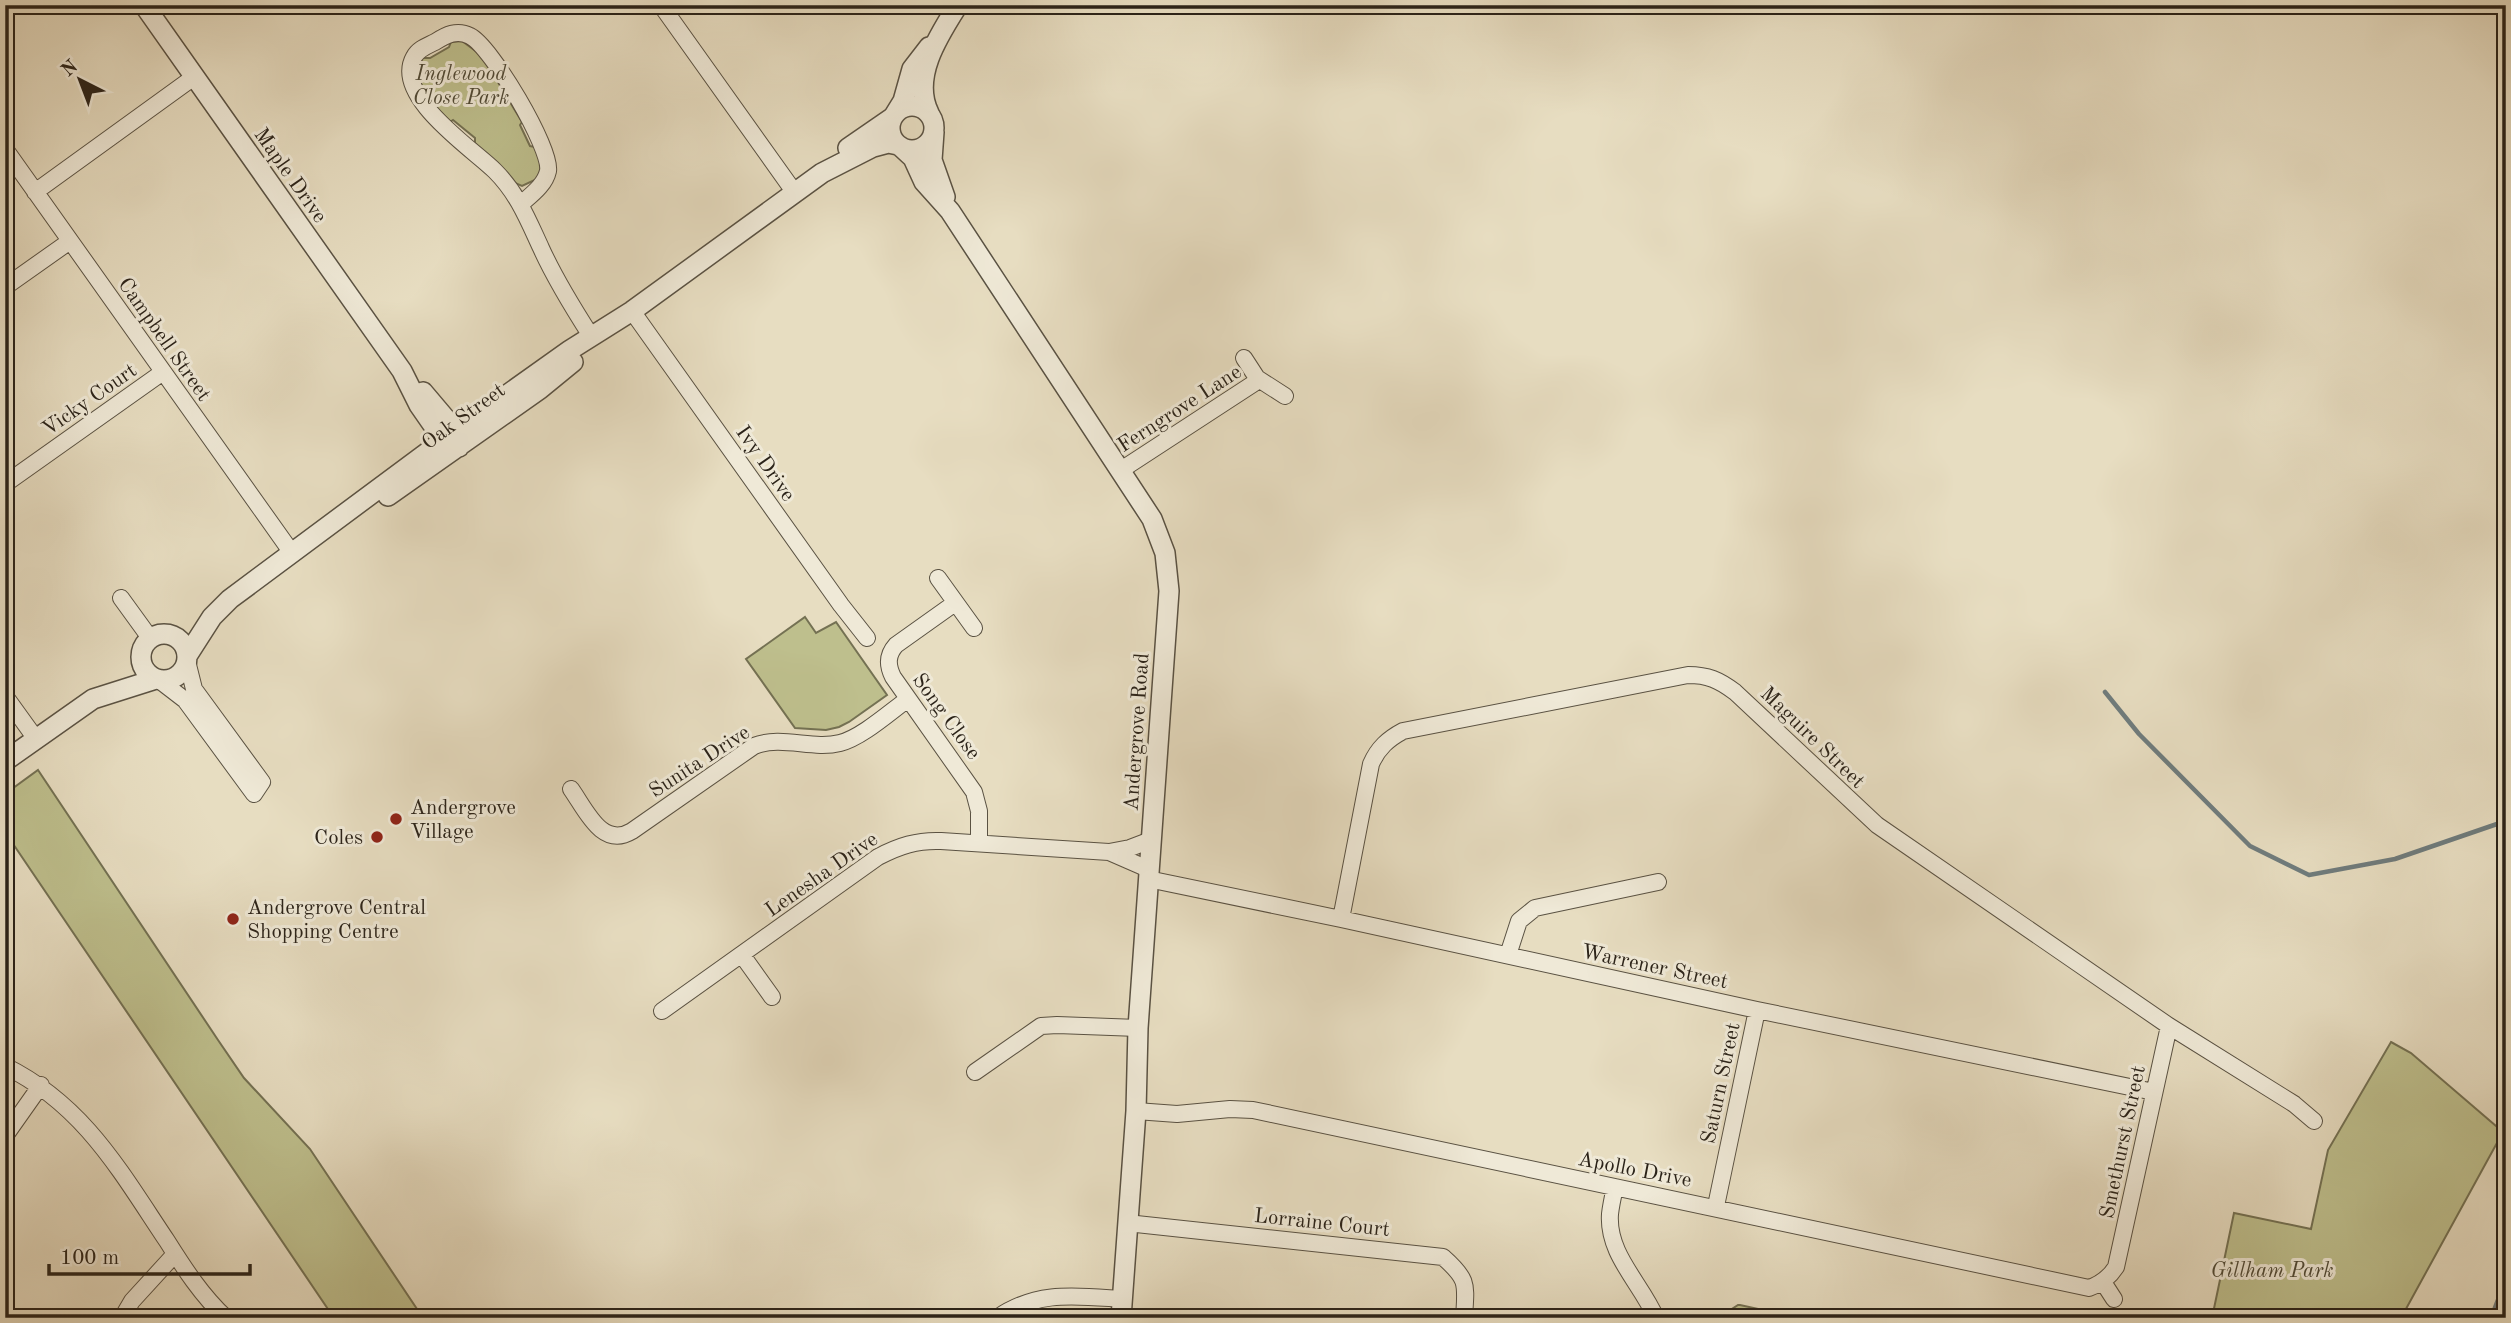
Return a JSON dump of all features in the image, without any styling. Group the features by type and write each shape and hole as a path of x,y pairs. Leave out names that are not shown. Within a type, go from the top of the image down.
{"street":[{"name":"Maple Drive","path":"144,5 402,371 419,405 453,440"},
{"path":"661,5 795,193"},
{"path":"894,116 902,108 921,107 931,122 930,141 922,148 912,150 899,145 891,133 894,116 903,101 912,69 939,36 958,5"},
{"path":"521,204 545,178 548,163 545,151 519,100 485,49 468,35 455,33 445,36 423,48 415,56 410,68 414,86 434,116 451,134 495,170 521,204 550,265 593,340"},
{"name":"Andergrove Road","path":"939,36 924,78 924,97 931,122 933,164 950,211"},
{"path":"35,192 194,77"},
{"name":"Oak Street","path":"5,761 127,671 153,641 191,626 230,600 795,193 849,148 894,116"},
{"name":"Oak Street","path":"822,173 873,147 888,143 899,145"},
{"name":"Andergrove Road","path":"899,145 915,162 924,182 950,211 1121,471 1157,529 1168,572 1138,1028 1136,1111 1121,1308"},
{"name":"Campbell Street","path":"5,149 292,554"},
{"path":"5,287 70,241"},
{"name":"Ivy Drive","path":"632,311 867,638"},
{"name":"Ferngrove Lane","path":"1244,358 1259,380 1285,396"},
{"name":"Vicky Court","path":"5,484 163,372"},
{"name":"Ferngrove Lane","path":"1121,471 1259,380"},
{"path":"938,578 974,628"},
{"path":"121,598 153,641"},
{"name":"Oak Street","path":"187,658 212,617 230,600"},
{"name":"Song Close","path":"955,603 902,640 888,658 890,671 974,792 979,811 979,843"},
{"path":"180,640 194,689 258,788 185,699 148,675 140,659 153,641 180,640"},
{"path":"157,680 170,680 178,676 187,658"},
{"name":"Maguire Street","path":"1342,919 1371,764 1376,753 1392,737 1403,731 1688,675 1705,675 1719,680 1735,692 1877,825 2169,1026 2294,1104 2314,1121"},
{"name":"Oak Street","path":"79,708 108,693 157,680"},
{"path":"5,696 36,738"},
{"name":"Sunita Drive","path":"571,789 603,832 613,837 622,836 754,746 771,741 827,744 844,742 908,699"},
{"name":"Lenesha Drive","path":"662,1011 853,874 892,850 927,841 1110,852 1151,840"},
{"name":"Lenesha Drive","path":"1110,852 1148,874"},
{"name":"Warrener Street","path":"1148,874 1757,1010 2154,1092"},
{"path":"1508,956 1519,921 1535,908 1658,882"},
{"path":"742,955 772,998"},
{"name":"Saturn Street","path":"1716,1206 1757,1010"},
{"path":"975,1072 1041,1026 1057,1024 1138,1028"},
{"name":"Smethurst Street","path":"2102,1282 2111,1276 2116,1267 2169,1026"},
{"path":"5,1066 41,1085 73,1113 99,1142 175,1254 201,1290 226,1318"},
{"path":"5,1136 41,1085"},
{"name":"Apollo Drive","path":"1136,1111 1177,1114 1230,1108 1253,1110 1716,1206 2064,1283 2089,1288 2102,1282"},
{"path":"1615,1187 1610,1216 1613,1241 1656,1318"},
{"name":"Lorraine Court","path":"1127,1223 1443,1257 1462,1274 1466,1291 1464,1318"},
{"path":"122,1318 132,1301 175,1254"},
{"path":"2102,1282 2114,1298"},
{"path":"997,1318 1037,1298 1063,1295 1121,1308"}],"green space":[{"name":"Inglewood Close Park","path":"462,41 481,55 522,122 520,125 530,146 535,147 541,163 539,178 522,186 515,183 475,143 475,138 453,120 450,122 425,93 419,75 423,58 430,58 449,47 451,42"},
{"path":"805,617 816,633 836,622 887,695 839,727 826,730 795,728 746,659"},
{"path":"38,770 244,1078 310,1149 423,1318 334,1318 5,832 5,794"},
{"name":"Gillham Park","path":"2391,1042 2411,1053 2503,1132 2401,1318 2212,1318 2234,1213 2311,1229 2328,1150"},
{"path":"1740,1305 1800,1318 1718,1318"}],"waterway":[{"path":"976,10 979,5"},
{"path":"2105,692 2139,734 2250,846 2309,875 2395,859 2506,823"},
{"path":"2491,1318 2506,1279"}],"place":[{"name":"Andergrove Village","path":"396,819"},
{"name":"Coles","path":"377,837"},
{"name":"Andergrove Central Shopping Centre","path":"233,919"}]}
